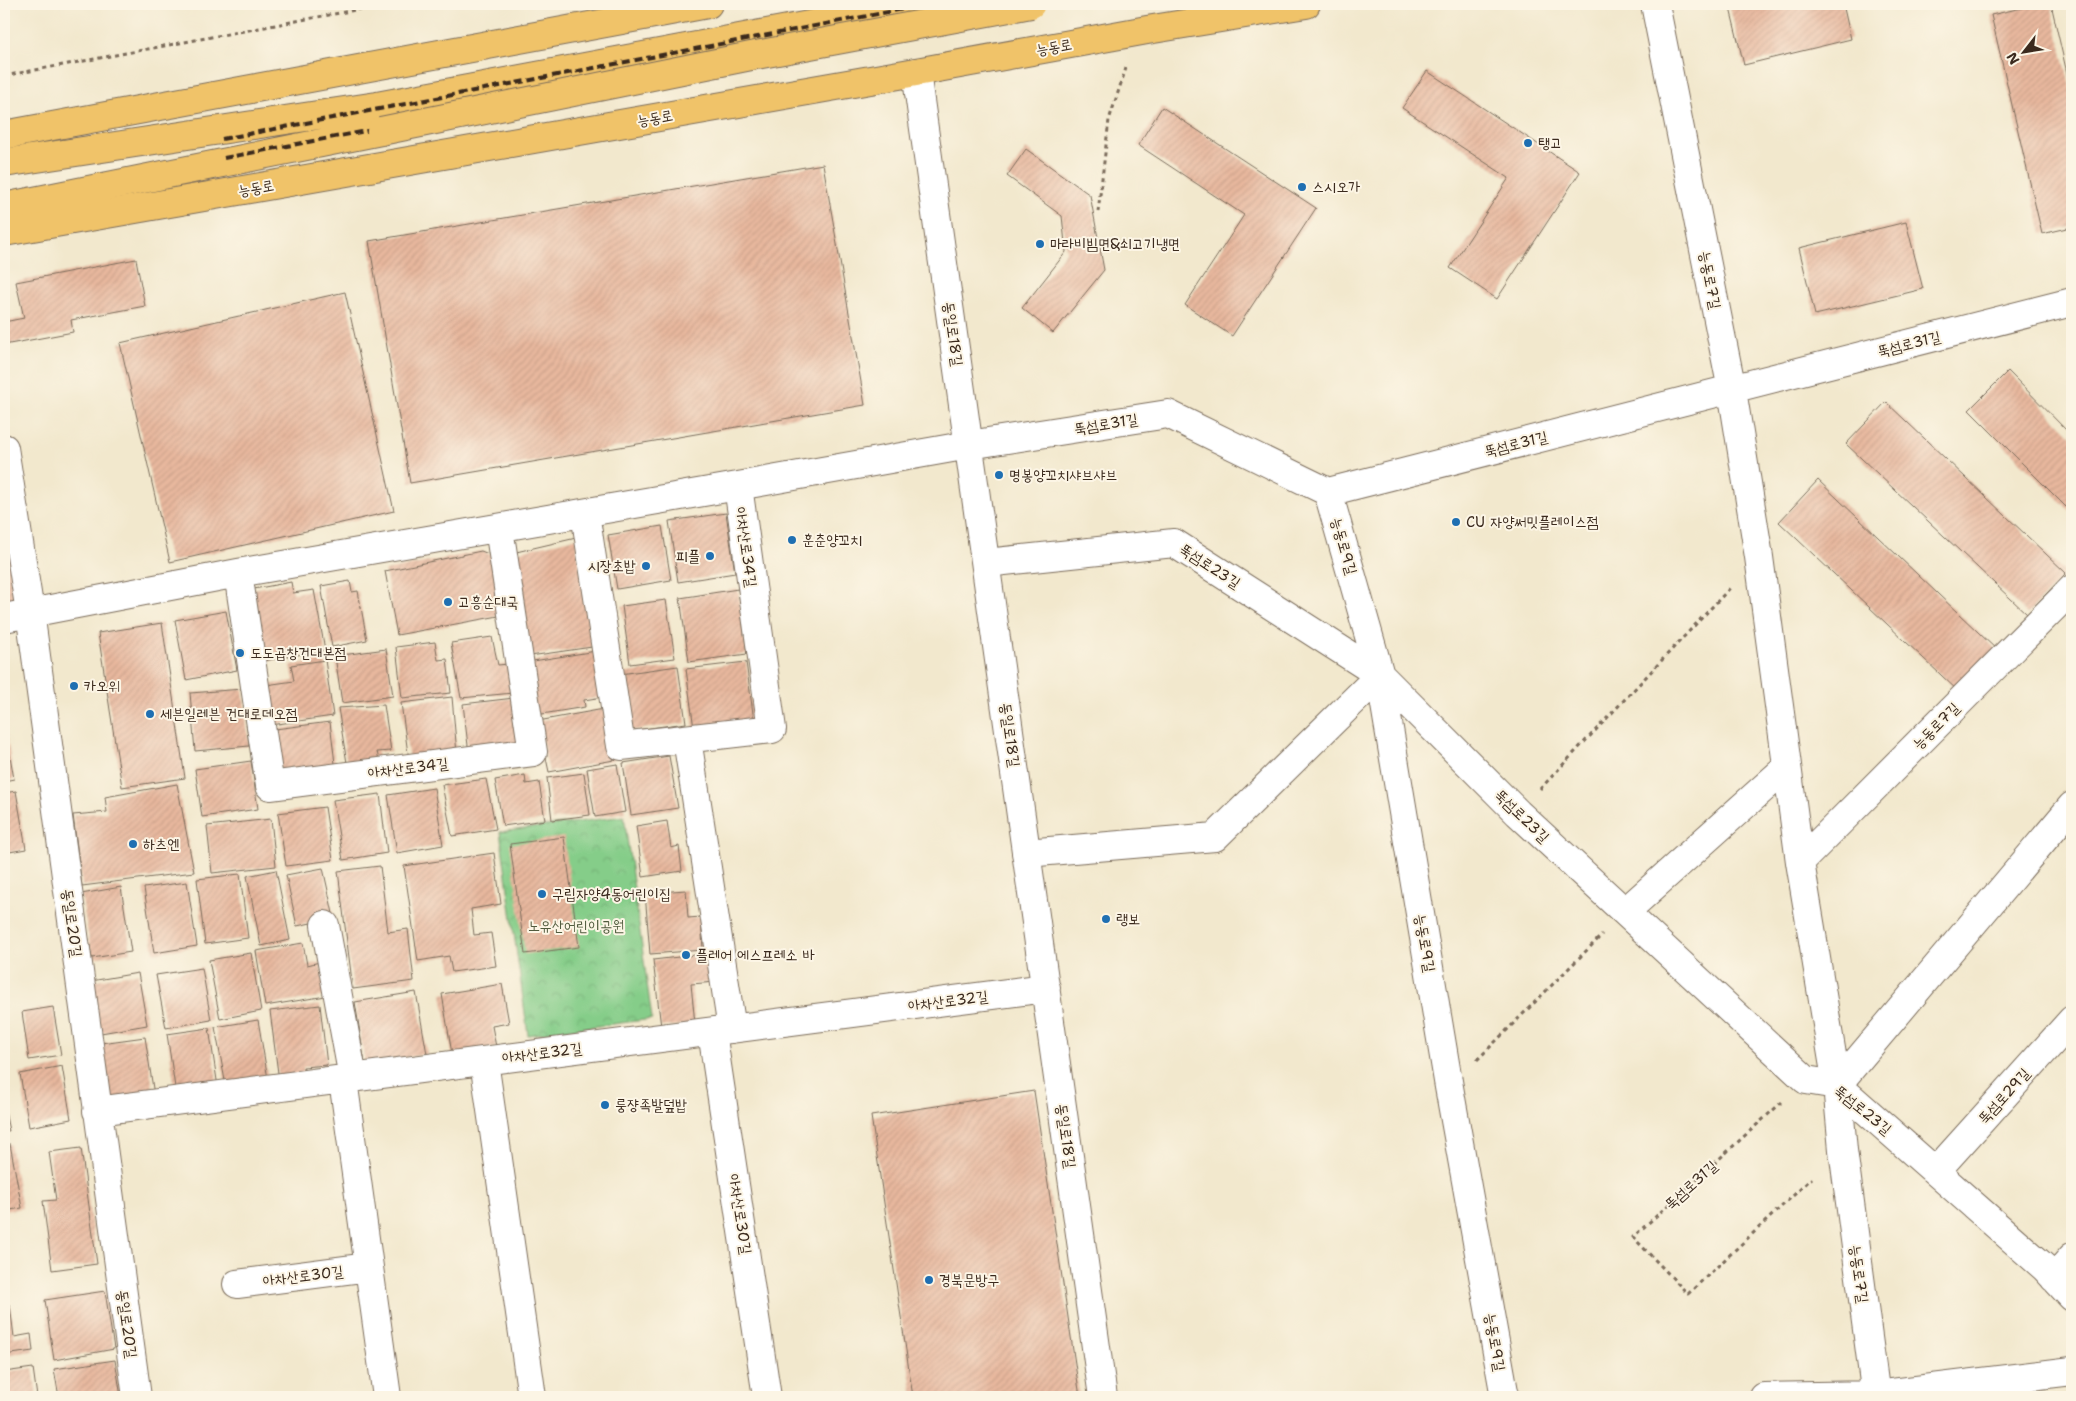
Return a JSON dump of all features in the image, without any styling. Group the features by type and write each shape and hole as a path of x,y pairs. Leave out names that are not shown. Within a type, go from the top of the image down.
{"main road":[{"path":"4,135 708,4"},
{"path":"4,207 379,118 921,4"},
{"path":"4,163 379,118 756,55 1031,4"},
{"name":"능동로","path":"4,232 1147,30 1306,4"}],"street":[{"name":"능동로7길","path":"1655,4 1732,390 1759,557 1786,768 1837,1085 1843,1150 1876,1396"},
{"name":"동일로18길","path":"916,72 1102,1397"},
{"name":"뚝섬로31길","path":"969,445 1168,414 1328,492 2072,302"},
{"name":"아차산로34길","path":"4,618 238,573 969,445"},
{"name":"동일로20길","path":"4,448 30,612 137,1397"},
{"name":"아차산로34길","path":"585,513 621,746 772,729 738,486"},
{"name":"능동로9길","path":"1328,492 1380,675 1449,1088 1505,1397"},
{"name":"아차산로34길","path":"238,573 270,786 533,752 499,528"},
{"name":"뚝섬로23길","path":"986,563 1174,543 1380,675 1518,813 1806,1080 1837,1085 2045,1268 2072,1297"},
{"name":"능동로7길","path":"1800,862 2072,589"},
{"path":"1026,853 1215,837 1380,675"},
{"path":"687,738 722,1030"},
{"path":"1625,912 1786,768"},
{"path":"1837,1085 2072,806"},
{"path":"325,925 348,1079 369,1267 387,1397"},
{"name":"아차산로32길","path":"98,1112 1046,988"},
{"name":"뚝섬로29길","path":"1936,1171 2072,1020"},
{"name":"아차산로30길","path":"722,1030 767,1397"},
{"path":"484,1061 532,1397"},
{"path":"2054,1278 2072,1257"},
{"name":"아차산로30길","path":"237,1284 369,1267"},
{"path":"1764,1397 1876,1396 2072,1371"}],"path":[{"path":"4,76 387,4"},
{"path":"1098,212 1109,120 1126,68"},
{"path":"1518,813 1759,557"},
{"path":"1449,1088 1625,912"},
{"name":"뚝섬로31길","path":"1806,1080 1634,1237 1688,1294 1843,1150"}],"green space":[{"name":"노유산어린이공원","path":"624,816 652,1019 528,1035 500,832"}],"building":[{"path":"1729,4 1843,4 1851,39 1744,65"},
{"path":"2039,4 2051,4 2072,95 2072,227 2042,234 1991,15"},
{"path":"1427,71 1580,172 1497,299 1450,268 1509,178 1402,108"},
{"path":"1162,107 1316,208 1232,336 1185,305 1244,215 1138,145"},
{"path":"1026,149 1090,195 1104,270 1053,333 1022,308 1066,252 1062,216 1007,176"},
{"path":"823,164 865,405 410,483 369,241"},
{"path":"1906,222 1923,289 1815,315 1799,248"},
{"path":"136,259 145,306 71,320 73,332 4,345 4,322 24,318 16,282"},
{"path":"345,292 394,511 170,562 120,343"},
{"path":"2008,371 2072,436 2072,513 1969,410"},
{"path":"1886,402 2066,573 2027,614 1846,444"},
{"path":"1818,480 1998,651 1959,692 1779,522"},
{"path":"726,513 735,573 678,582 669,521"},
{"path":"662,526 671,580 617,589 608,535"},
{"path":"576,538 592,647 530,656 512,553"},
{"path":"481,551 491,555 504,615 397,635 385,571"},
{"path":"18,552 27,604 4,615 4,554"},
{"path":"350,581 352,592 358,591 367,640 332,647 321,586"},
{"path":"291,582 293,593 314,590 325,650 258,662 254,589"},
{"path":"738,589 747,654 689,662 680,598"},
{"path":"666,600 675,658 630,664 622,606"},
{"path":"226,611 237,670 186,680 175,620"},
{"path":"162,623 185,778 122,787 98,633"},
{"path":"492,637 498,665 508,664 513,693 461,698 451,643"},
{"path":"435,642 438,660 447,659 451,693 402,698 396,647"},
{"path":"386,649 393,696 342,703 335,656"},
{"path":"596,651 603,697 584,700 585,707 536,715 527,662"},
{"path":"325,660 333,716 271,725 266,685 294,681 291,665"},
{"path":"746,662 754,721 694,729 686,669"},
{"path":"678,666 686,723 628,731 620,674"},
{"path":"243,689 249,746 195,751 190,693"},
{"path":"452,697 457,754 409,761 401,703"},
{"path":"514,698 524,750 469,754 463,704"},
{"path":"384,705 391,751 377,752 381,767 348,769 338,708"},
{"path":"604,709 614,760 549,772 538,721"},
{"path":"4,721 14,779 4,781"},
{"path":"330,722 336,772 282,779 275,729"},
{"path":"669,756 678,808 631,815 623,763"},
{"path":"251,761 258,809 202,817 195,769"},
{"path":"617,764 625,812 595,817 587,769"},
{"path":"584,773 590,815 552,820 547,778"},
{"path":"525,775 526,784 539,782 545,820 503,826 495,780"},
{"path":"486,779 496,829 452,836 442,785"},
{"name":"하츠엔","path":"177,784 194,872 82,886 73,815 107,812 105,797"},
{"path":"434,788 443,845 397,853 388,795"},
{"path":"16,791 26,849 4,853 4,793"},
{"path":"380,794 387,853 343,860 333,800"},
{"path":"325,807 333,860 286,866 278,813"},
{"path":"271,819 276,866 212,873 207,826"},
{"path":"667,821 671,848 679,846 682,871 643,877 636,826"},
{"path":"564,837 579,947 525,954 510,844"},
{"path":"494,853 501,904 471,909 474,935 491,933 496,966 452,972 449,956 418,961 404,866"},
{"path":"380,866 388,932 408,929 414,981 353,989 338,871"},
{"path":"323,868 334,918 297,926 286,875"},
{"path":"276,870 290,940 261,946 247,876"},
{"path":"240,874 248,938 205,944 197,879"},
{"path":"187,882 197,946 154,953 144,888"},
{"path":"121,887 131,952 92,958 81,894"},
{"path":"686,890 688,918 701,917 703,950 650,954 645,893"},
{"path":"303,943 307,965 320,962 326,996 265,1006 256,951"},
{"path":"251,953 261,1011 220,1019 209,960"},
{"path":"713,953 716,982 691,984 695,1024 661,1027 653,960"},
{"path":"202,968 211,1020 166,1028 156,975"},
{"path":"138,973 147,1025 101,1033 91,981"},
{"path":"502,984 509,1023 492,1026 496,1047 452,1054 442,994"},
{"path":"416,992 427,1054 365,1064 355,1002"},
{"path":"320,1005 327,1065 303,1067 305,1078 279,1081 270,1011"},
{"path":"53,1007 61,1055 29,1060 22,1012"},
{"path":"258,1020 268,1079 226,1086 215,1027"},
{"path":"209,1028 218,1087 176,1094 167,1034"},
{"path":"145,1037 154,1095 109,1101 101,1043"},
{"path":"62,1066 71,1119 29,1127 20,1074"},
{"path":"1034,1091 1080,1397 913,1397 871,1116"},
{"path":"4,1106 9,1131 4,1131"},
{"path":"10,1144 22,1208 4,1211 4,1145"},
{"path":"81,1148 97,1264 52,1270 43,1201 56,1200 49,1152"},
{"path":"105,1291 114,1349 54,1360 45,1300"},
{"path":"4,1305 10,1305 14,1337 31,1334 33,1351 4,1355"},
{"path":"115,1360 121,1397 59,1397 54,1369"},
{"path":"33,1368 37,1397 4,1397 4,1372"}],"railway":[{"path":"222,139 930,4"},
{"path":"224,158 1035,4"}],"place":[{"name":"탱고","path":"1528,143"},
{"name":"스시오가","path":"1302,187"},
{"name":"마라비빔면&쇠고기냉면","path":"1040,244"},
{"name":"명봉양꼬치샤브샤브","path":"999,475"},
{"name":"CU 자양써밋플레이스점","path":"1456,522"},
{"name":"훈춘양꼬치","path":"792,540"},
{"name":"피플","path":"710,556"},
{"name":"시장초밥","path":"646,566"},
{"name":"고흥순대국","path":"448,602"},
{"name":"도도곱창건대본점","path":"240,653"},
{"name":"카오위","path":"74,686"},
{"name":"세븐일레븐 건대로데오점","path":"150,714"},
{"name":"하츠엔","path":"133,844"},
{"name":"구립자양4동어린이집","path":"542,894"},
{"name":"랭보","path":"1106,919"},
{"name":"플레어 에스프레소 바","path":"686,955"},
{"name":"룽쟝족발덮밥","path":"605,1105"},
{"name":"경북문방구","path":"929,1280"}]}
